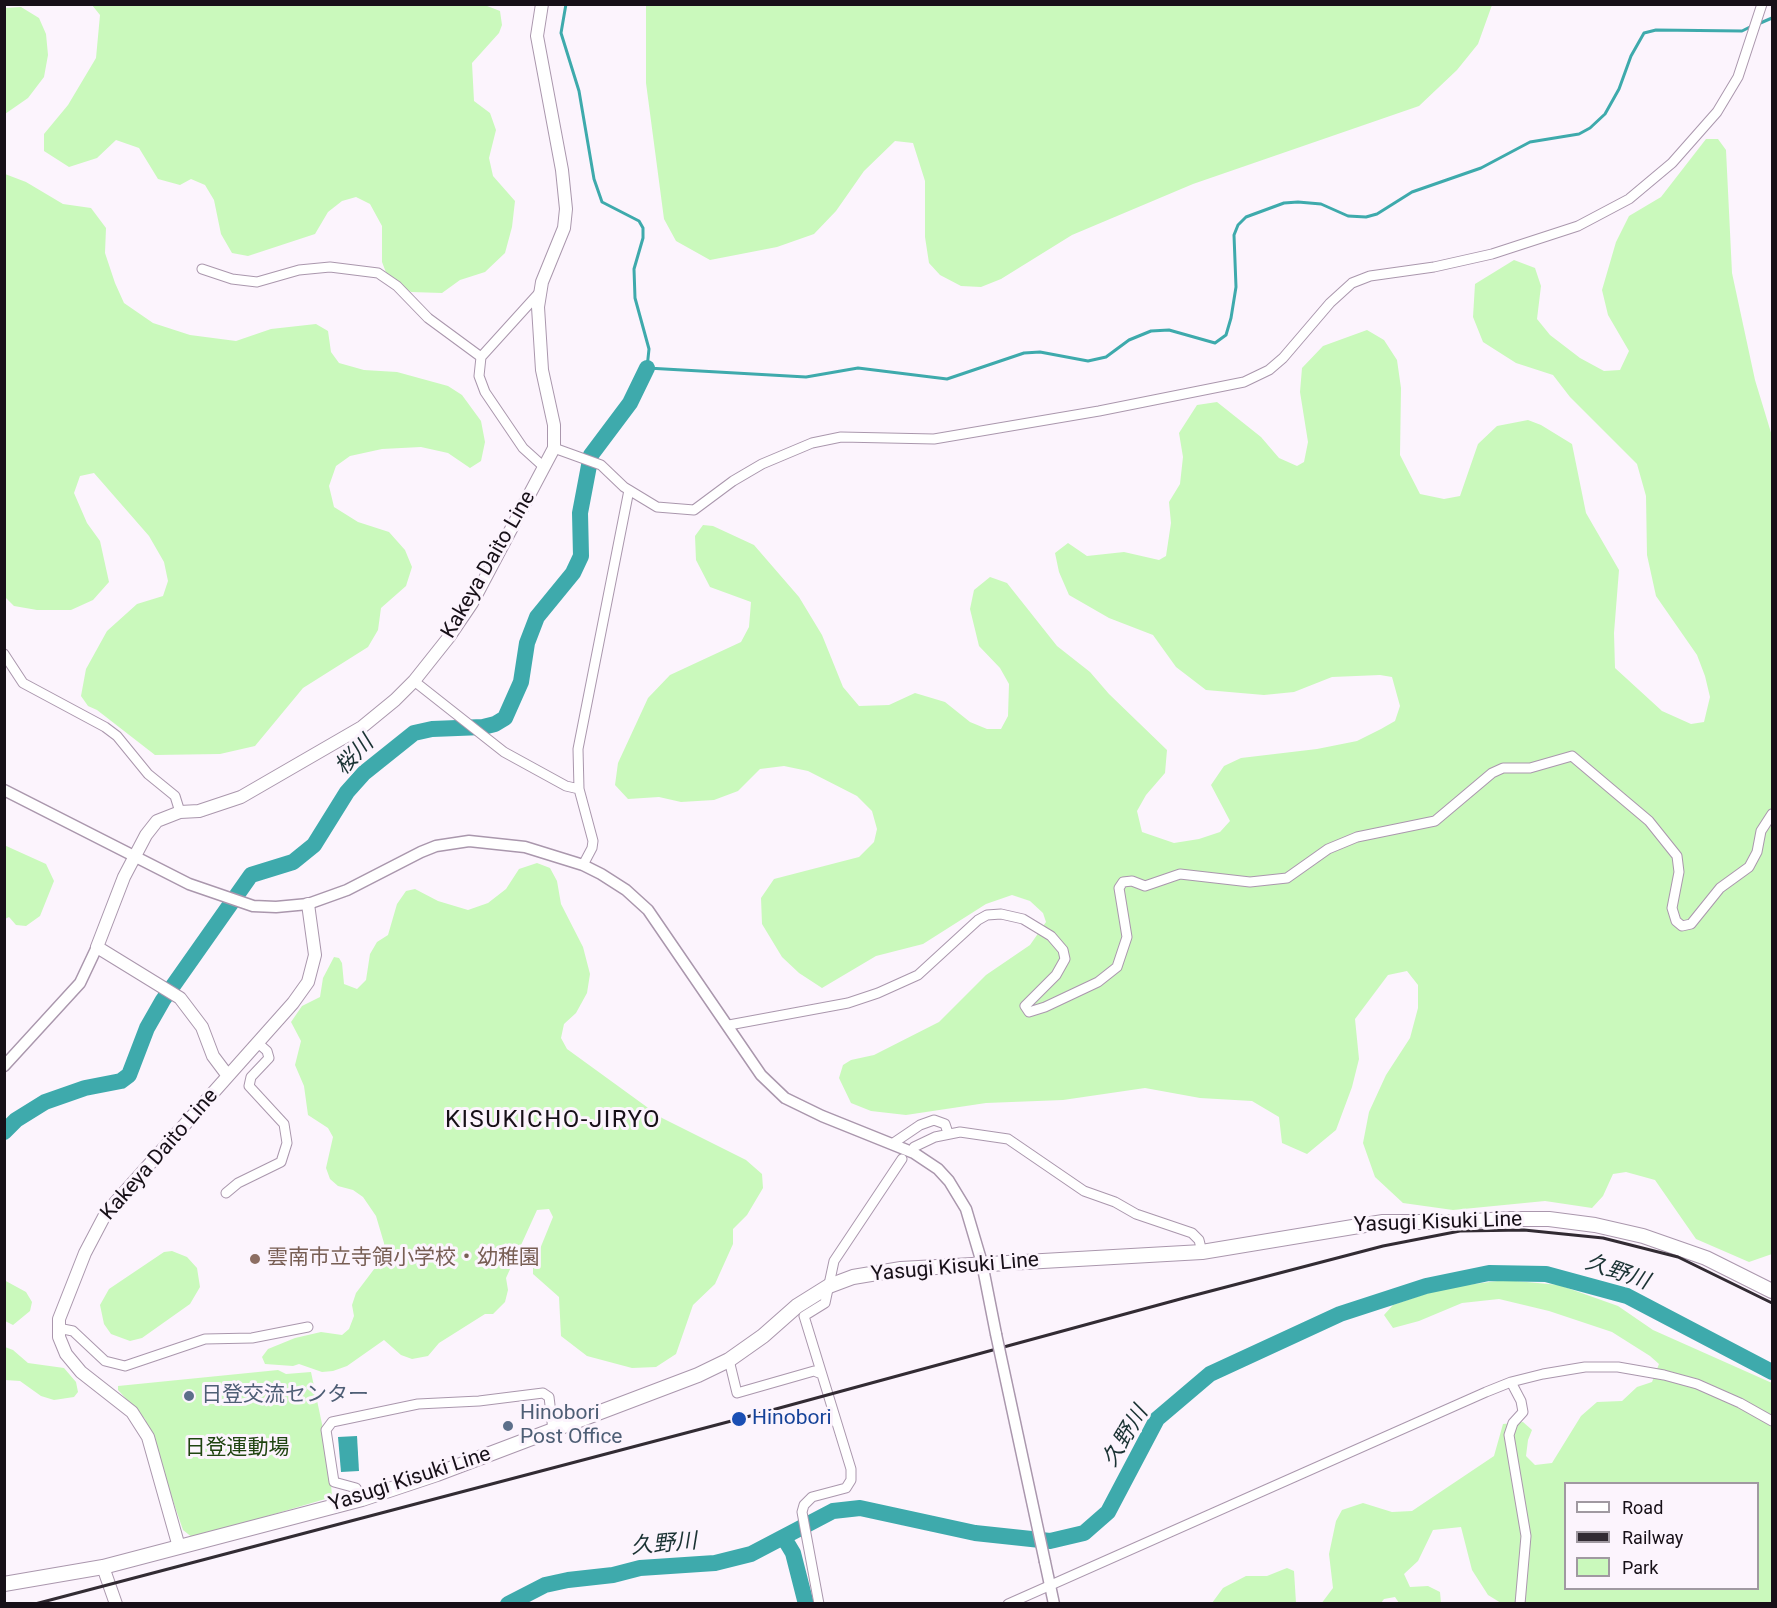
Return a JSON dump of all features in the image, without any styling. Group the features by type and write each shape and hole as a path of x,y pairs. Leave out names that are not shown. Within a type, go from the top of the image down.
{"main road":[{"path":"542,4 537,36 562,170 566,209 564,228 538,293 542,370 554,425 554,448"},
{"name":"Kakeya Daito Line","path":"228,1076 213,1056 202,1027 168,990 97,947 135,857 154,824 166,816 180,812 199,811 226,803 362,727 395,700 414,681 449,637 472,603 554,448"},
{"name":"Kakeya Daito Line","path":"58,1328 62,1309 77,1273 106,1213 258,1043 297,997 312,973 315,942 308,904"},
{"name":"Yasugi Kisuki Line","path":"4,1584 103,1567 362,1499 437,1474 698,1375 729,1360 763,1336 798,1306 829,1286 853,1277 901,1269 1202,1252 1383,1222 1550,1219 1595,1225 1675,1245 1773,1291"},
{"path":"58,1328 61,1345 74,1365 132,1412 148,1437 178,1547"},
{"path":"103,1567 116,1604"}],"street":[{"path":"554,448 608,469 629,490 657,507 694,510 733,481 762,464 812,443 841,437 934,439 1099,411 1244,382 1269,370 1283,358 1330,303 1353,283 1370,276 1434,267 1492,254 1578,226 1629,199 1672,163 1717,112 1738,77 1762,4"},
{"path":"202,269 232,279 257,282 299,270 330,267 378,273 397,286 428,318 481,357"},
{"path":"538,293 481,357 479,376 484,392 523,448 544,467"},
{"path":"583,865 592,841 579,789 578,749 629,490"},
{"path":"4,654 23,683 105,727 117,736 148,774 175,796 180,812"},
{"path":"414,681 478,734 504,752 566,786 579,789"},
{"path":"729,1025 848,1002 878,993 918,975 978,920 987,915 1001,914 1023,919 1051,936 1063,950 1065,959 1056,975 1026,1006 1029,1012 1045,1007 1098,982 1118,967 1127,937 1119,888 1122,882 1132,881 1145,886 1180,874 1250,882 1287,878 1328,849 1357,837 1435,821 1492,773 1503,768 1530,768 1572,756 1649,821 1677,856 1679,872 1672,908 1676,921 1682,926 1691,924 1720,888 1749,867 1758,852 1761,831 1773,814"},
{"path":"4,790 135,857 220,897 242,904 263,907 308,904 348,890 421,852 452,842 486,840 505,843 583,865 626,890 648,910 729,1025 761,1075 785,1098 924,1159 949,1181 966,1209 982,1263 1054,1604"},
{"path":"4,1066 80,983 97,947"},
{"path":"226,1193 238,1183 281,1162 287,1143 284,1124 249,1086 251,1077 269,1058 267,1051 258,1043"},
{"path":"892,1144 920,1125 934,1120 945,1124 948,1133"},
{"path":"914,1147 948,1133 960,1132 1008,1139 1084,1191 1115,1202 1136,1215 1192,1233 1199,1240 1202,1252"},
{"path":"819,1604 802,1512 804,1505 812,1497 846,1488 851,1480 851,1469 829,1394 819,1373 804,1316 825,1303 834,1261 902,1159"},
{"path":"58,1328 73,1331 105,1361 125,1366 205,1339 252,1338 308,1327"},
{"path":"729,1360 737,1393 814,1371 819,1373"},
{"path":"1008,1604 1511,1382 1585,1367 1618,1366 1697,1384 1773,1421"},
{"path":"1511,1382 1521,1401 1523,1412 1513,1423 1509,1435 1526,1536 1520,1604"},
{"path":"362,1499 356,1488 338,1485 333,1480 326,1430 332,1422 418,1404 479,1401 543,1393 549,1397 552,1430"}],"green space":[{"path":"482,4 500,11 502,25 499,33 472,63 474,101 490,113 496,130 489,158 493,176 515,201 512,227 505,253 485,272 460,280 442,293 411,292 387,275 382,262 382,226 370,204 356,197 342,201 328,212 315,234 248,256 232,253 221,234 214,200 205,185 191,179 180,185 158,179 139,148 116,140 97,158 69,167 44,151 44,134 68,105 96,58 100,15 92,5"},
{"path":"646,4 1492,5 1478,44 1457,70 1419,106 1193,184 1072,235 1001,279 981,287 961,286 940,275 929,263 925,237 925,181 913,143 895,141 864,171 836,211 814,234 777,247 710,260 676,241 664,219 646,83"},
{"path":"21,7 39,18 46,34 48,55 44,77 28,98 5,114 5,8"},
{"path":"1706,139 1718,139 1726,150 1732,273 1755,380 1772,436 1772,1254 1749,1262 1696,1239 1655,1180 1626,1172 1613,1174 1603,1196 1592,1208 1545,1201 1453,1210 1403,1203 1375,1177 1363,1143 1369,1112 1386,1075 1410,1038 1418,1008 1418,985 1407,971 1388,975 1355,1019 1359,1059 1352,1087 1336,1130 1307,1154 1282,1143 1279,1117 1252,1101 1200,1098 1145,1088 1063,1100 986,1103 906,1115 871,1111 851,1103 839,1078 843,1065 851,1060 874,1055 939,1022 986,975 1030,945 1046,922 1043,913 1030,901 1012,895 986,904 923,944 876,956 822,988 799,973 782,957 762,924 761,898 774,879 859,857 874,842 877,829 872,811 857,796 808,771 784,766 760,769 738,791 714,800 681,802 659,797 628,799 615,785 618,763 648,698 670,675 741,642 749,627 751,602 710,587 696,560 695,536 703,525 713,526 754,545 799,597 822,635 843,687 859,706 889,705 915,693 945,702 970,722 987,729 1001,729 1008,716 1009,684 1000,668 979,646 970,609 974,590 990,577 1007,583 1057,646 1090,672 1109,694 1167,750 1165,773 1146,795 1137,811 1142,832 1174,843 1199,839 1220,832 1230,821 1211,785 1224,766 1241,758 1317,749 1357,741 1381,729 1395,721 1400,706 1392,677 1380,675 1332,677 1294,692 1264,695 1206,690 1176,667 1153,635 1109,618 1069,595 1059,572 1055,553 1068,543 1087,556 1124,552 1159,560 1166,556 1171,523 1169,502 1180,484 1183,457 1179,433 1197,405 1217,402 1261,437 1279,458 1297,466 1304,462 1308,442 1300,392 1302,368 1323,346 1367,330 1384,340 1397,360 1401,388 1400,455 1420,494 1444,499 1460,496 1478,444 1497,426 1528,420 1541,425 1572,444 1586,513 1619,570 1614,633 1615,668 1662,711 1691,724 1704,722 1710,697 1697,655 1656,596 1647,555 1646,496 1637,464 1570,397 1553,375 1516,363 1483,342 1473,317 1475,284 1514,260 1535,268 1541,286 1537,319 1550,335 1580,358 1604,371 1620,370 1629,351 1608,315 1602,290 1616,242 1629,216 1661,197"},
{"path":"5,174 26,182 63,204 91,208 106,228 105,253 124,303 153,323 190,335 236,341 271,329 316,324 328,331 331,352 339,363 364,370 397,372 448,386 462,395 481,421 485,442 481,461 470,468 448,453 421,447 382,449 350,456 336,466 329,486 334,507 358,522 389,532 405,550 412,567 406,586 381,608 378,630 368,647 303,688 255,746 220,754 155,755 97,710 88,706 81,696 86,669 107,631 137,604 163,596 168,581 164,562 149,536 94,473 80,476 74,493 87,523 100,541 109,582 93,600 71,610 37,610 14,606 5,597"},
{"path":"4,845 46,864 54,881 40,916 26,926 16,925 9,917 5,919"},
{"path":"537,863 550,868 557,881 561,904 583,947 590,974 587,993 576,1013 564,1024 561,1038 567,1049 662,1118 746,1160 762,1174 763,1188 747,1215 733,1229 733,1244 715,1284 693,1305 676,1354 656,1367 632,1368 587,1356 561,1336 559,1297 533,1274 533,1266 553,1217 549,1209 537,1210 506,1278 508,1290 505,1302 493,1314 485,1314 439,1343 428,1356 412,1359 401,1355 384,1340 347,1366 333,1371 322,1372 299,1364 293,1366 265,1364 262,1357 268,1349 295,1338 321,1332 342,1335 349,1329 354,1316 352,1305 356,1293 384,1256 384,1243 376,1216 363,1197 353,1190 338,1186 330,1179 326,1168 333,1137 328,1128 308,1115 304,1086 295,1065 301,1041 291,1022 302,1006 320,997 323,978 334,957 339,958 342,963 344,984 357,989 366,980 370,954 377,942 388,935 397,904 406,891 415,889 438,901 468,910 488,903 506,889 519,869"},
{"path":"172,1251 187,1257 197,1268 200,1287 190,1304 142,1338 130,1341 111,1334 104,1324 100,1305 109,1289 164,1252"},
{"path":"4,1280 26,1292 32,1302 30,1311 13,1325 5,1321"},
{"path":"1505,1280 1559,1285 1618,1306 1653,1330 1772,1383 1772,1603 1501,1603 1488,1595 1472,1570 1461,1527 1433,1530 1418,1561 1404,1574 1410,1587 1428,1586 1440,1592 1441,1603 1399,1603 1395,1597 1384,1599 1381,1603 1321,1604 1333,1588 1329,1554 1336,1521 1342,1510 1363,1503 1392,1512 1412,1511 1494,1456 1503,1424 1523,1422 1532,1430 1526,1456 1535,1465 1552,1463 1581,1416 1597,1402 1622,1401 1637,1387 1652,1382 1659,1364 1612,1332 1549,1311 1499,1299 1462,1303 1419,1321 1393,1328 1384,1315 1393,1305 1443,1288"},
{"path":"5,1347 13,1350 28,1363 64,1368 76,1382 78,1392 74,1397 54,1400 41,1396 20,1381 5,1380"},
{"name":"日登運動場","path":"278,1370 286,1374 311,1372 329,1457 332,1497 193,1538 183,1530 145,1419 118,1390 118,1386"},
{"path":"1287,1568 1294,1571 1296,1603 1212,1603 1223,1588 1246,1576 1267,1576"}],"water":[{"path":"357,1436 359,1471 341,1472 338,1437"}],"waterway":[{"path":"566,4 561,33 579,91 594,179 602,202 639,221 643,228 643,238 634,269 635,298 649,349 647,368 806,377 858,368 947,379 1024,353 1040,352 1088,361 1106,357 1129,340 1151,331 1169,330 1215,343 1226,335 1231,318 1236,287 1234,235 1238,225 1246,217 1284,203 1298,202 1321,204 1348,216 1366,217 1377,214 1412,192 1481,168 1530,142 1579,134 1590,128 1605,114 1644,33 1656,30 1742,31 1752,26"},
{"path":"1758,24 1772,18"},
{"name":"桜川","path":"4,1132 16,1120 45,1102 85,1088 121,1081 129,1075 147,1028 163,1000 251,875 293,862 314,845 347,792 364,773 414,733 432,729 483,727 505,718 521,682 527,643 537,617 573,573 581,556 580,513 591,455 630,403 647,368"},
{"name":"久野川","path":"508,1604 545,1585 568,1580 613,1575 640,1568 715,1563 751,1554 833,1511 860,1508 975,1533 1050,1541 1084,1533 1108,1512 1157,1419 1210,1374 1340,1314 1426,1286 1489,1273 1546,1274 1627,1296 1772,1372"},
{"path":"784,1538 793,1553 806,1604"}],"railway":[{"path":"35,1604 739,1419 1184,1298 1383,1246 1460,1231 1524,1230 1603,1238 1678,1257 1772,1303"}],"place":[{"name":"雲南市立寺領小学校・幼稚園","path":"255,1259"},
{"name":"日登交流センター","path":"189,1396"},
{"name":"Hinobori","path":"739,1419"},
{"name":"Hinobori Post Office","path":"508,1426"}],"district":[{"name":"KISUKICHO-JIRYO","path":"553,1121"}]}
